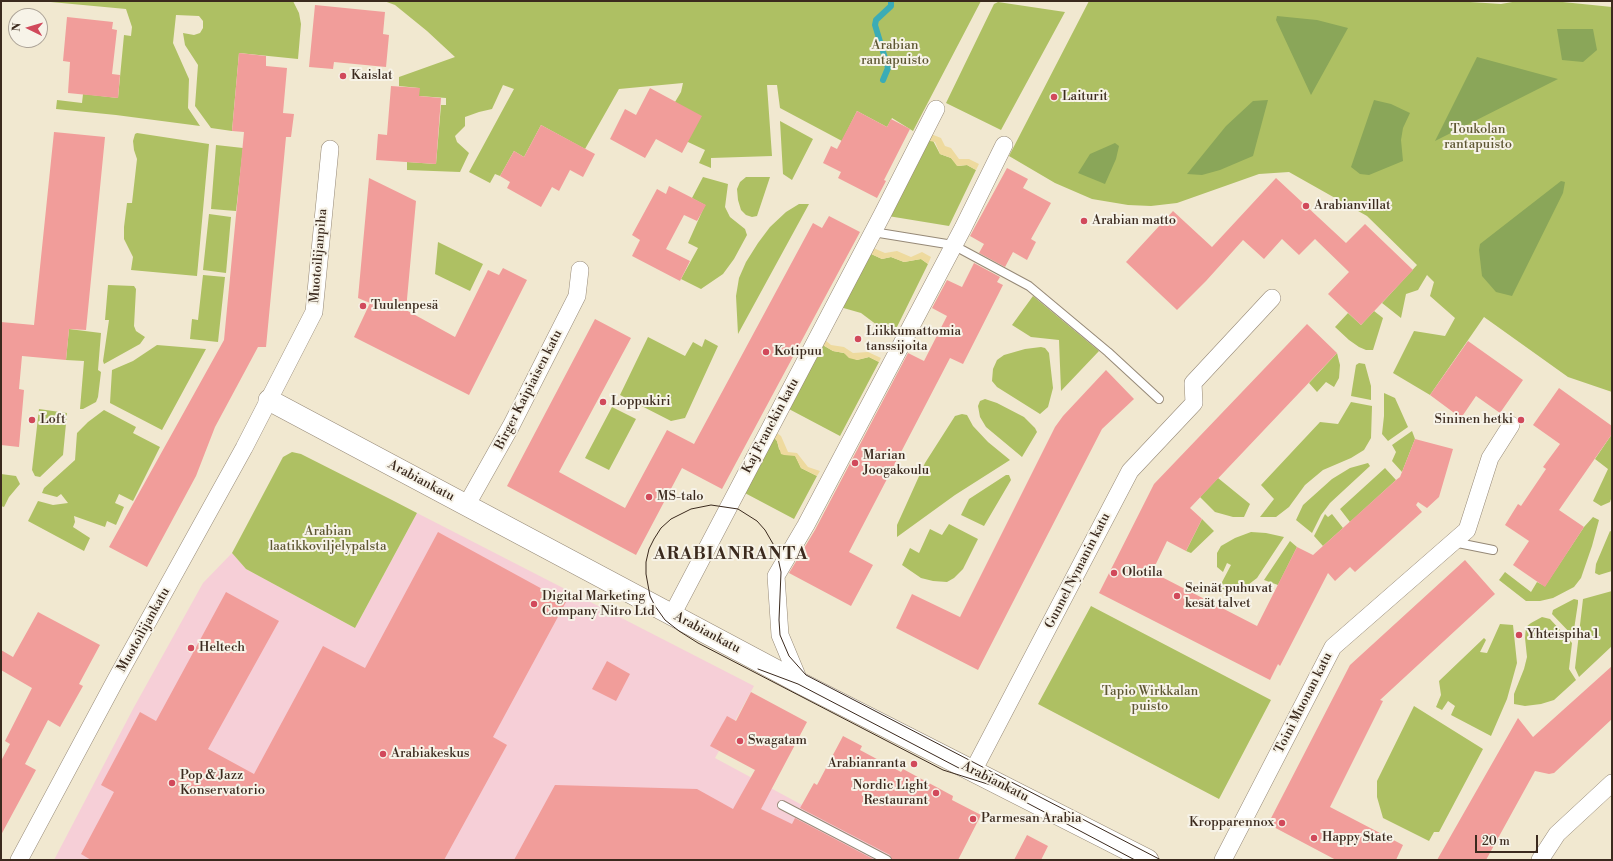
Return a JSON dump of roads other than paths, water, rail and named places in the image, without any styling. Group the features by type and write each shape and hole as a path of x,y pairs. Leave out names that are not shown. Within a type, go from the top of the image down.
{"street":[{"name":"Kaj Franckin katu","path":"672,615 936,109"},
{"path":"800,683 780,635 776,576 806,525 953,245 1004,144"},
{"name":"Muotoilijanpiha","path":"270,400 314,312 330,149"},
{"name":"Birger Kaipiaisen katu","path":"466,506 511,426 577,296 580,270"},
{"name":"Gunnel Nymanin katu","path":"973,771 1130,471 1194,403 1193,383 1272,298"},
{"name":"Arabiankatu","path":"270,400 800,683 1148,860"},
{"name":"Muotoilijankatu","path":"19,860 270,400"},
{"name":"Toini Muonan katu","path":"1223,860 1333,647 1467,530 1490,458 1511,425"},
{"path":"1540,860 1557,834 1612,783"}],"lane":[{"path":"873,232 953,245 1029,286 1108,352 1159,399"},
{"path":"1453,542 1494,550"},
{"path":"782,805 887,860"}],"waterway":[{"path":"883,80 888,68 875,25 876,20 891,6 891,1"}],"tram line":[{"path":"1135,860 997,787 943,770 698,643 679,631 665,620 655,606 650,596 646,574 646,562 649,549 661,528 671,519 691,509 711,505 738,509 757,521 765,530 776,549 781,572 779,620 780,635 789,656 806,675 1161,860"},
{"path":"758,669 798,684 978,778"}],"place":[{"name":"Kaislat","path":"343,76"},
{"name":"Laiturit","path":"1054,97"},
{"name":"Arabianvillat","path":"1306,206"},
{"name":"Arabian matto","path":"1084,221"},
{"name":"Tuulenpesä","path":"363,306"},
{"name":"Liikkumattomia tanssijoita","path":"858,339"},
{"name":"Kotipuu","path":"766,352"},
{"name":"Loppukiri","path":"603,402"},
{"name":"Loft","path":"32,420"},
{"name":"Sininen hetki","path":"1521,420"},
{"name":"Marian Joogakoulu","path":"855,463"},
{"name":"MS-talo","path":"649,497"},
{"name":"Olotila","path":"1114,573"},
{"name":"Seinät puhuvat kesät talvet","path":"1177,596"},
{"name":"Digital Marketing Company Nitro Ltd","path":"534,604"},
{"name":"Yhteispiha 1","path":"1519,635"},
{"name":"Heltech","path":"191,648"},
{"name":"Swagatam","path":"740,741"},
{"name":"Arabiakeskus","path":"383,754"},
{"name":"Arabianranta","path":"914,764"},
{"name":"Pop & Jazz Konservatorio","path":"172,783"},
{"name":"Nordic Light Restaurant","path":"936,793"},
{"name":"Parmesan Arabia","path":"973,819"},
{"name":"Kropparennox","path":"1282,823"},
{"name":"Happy State","path":"1314,838"}],"district":[{"name":"ARABIANRANTA","path":"731,555"}],"park label":[{"name":"Arabian rantapuisto","path":"895,54"},
{"name":"Toukolan rantapuisto","path":"1478,138"},
{"name":"Arabian laatikkoviljelypalsta","path":"328,540"},
{"name":"Tapio Wirkkalan puisto","path":"1150,700"}]}
